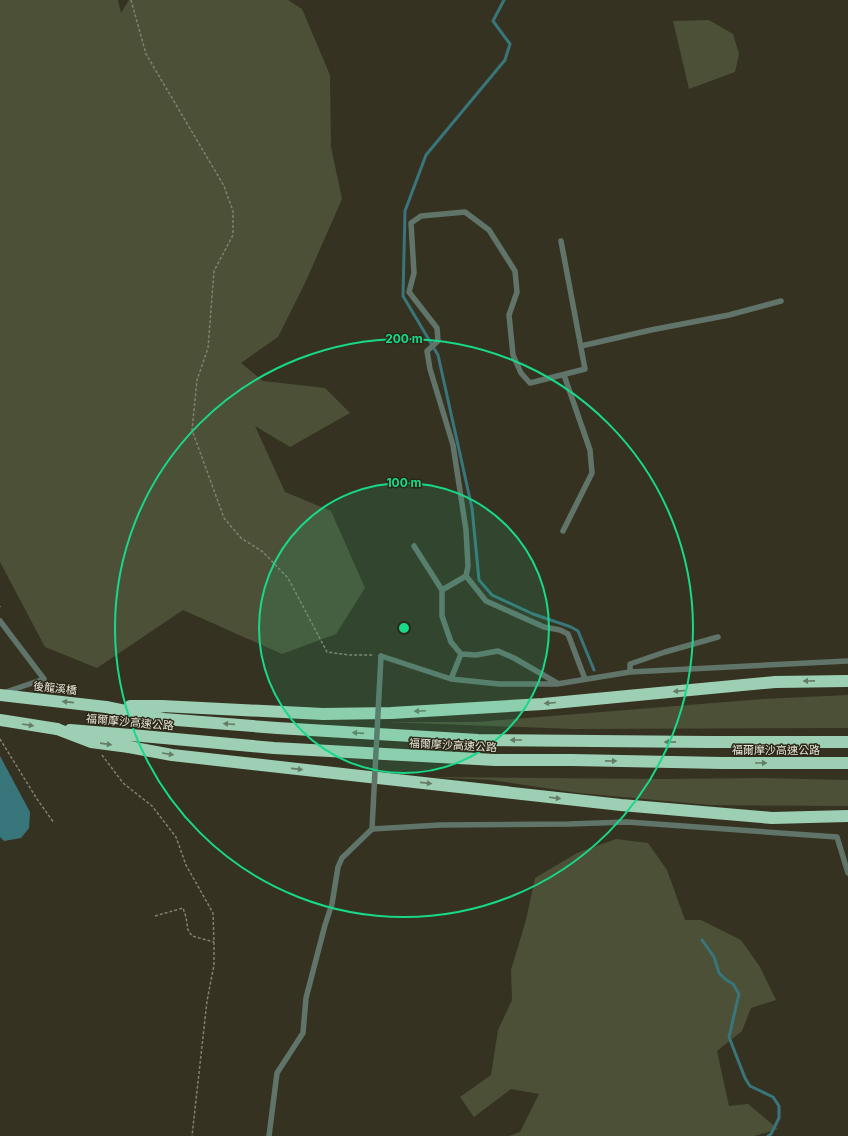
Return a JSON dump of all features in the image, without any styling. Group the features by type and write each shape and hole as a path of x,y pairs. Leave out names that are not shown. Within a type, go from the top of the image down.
{"highway":[{"path":"106,707 162,706 323,714 391,713 543,704 775,682 848,681"},
{"name":"後龍溪橋","path":"0,695 106,707"},
{"name":"福爾摩沙高速公路","path":"106,707 164,719 276,728 478,740 848,742"},
{"path":"0,720 57,729 90,742 130,741 172,755 621,805 772,818 848,816"},
{"name":"福爾摩沙高速公路","path":"130,741 495,760 722,763 848,762"}],"lane":[{"path":"442,590 466,576 468,566 466,530 453,445 430,369 427,351 438,341 437,328 409,292 414,273 411,223 421,216 465,212 489,230 515,271 517,292 509,315 513,355 521,373 530,383 585,369 561,241"},
{"path":"581,346 651,330 729,315 781,301"},
{"path":"563,531 592,473 590,450 564,375"},
{"path":"414,546 442,590 442,616 451,642 461,654 476,655 498,651 514,658 557,684"},
{"path":"466,576 486,601 544,627 560,630 568,634 585,679"},
{"path":"0,621 44,679 0,695"},
{"path":"630,672 630,664 665,652 718,637"},
{"path":"451,678 461,654"},
{"path":"269,1136 277,1073 303,1033 306,998 325,924 332,904 338,867 342,858 372,828 381,656 451,678 499,684 557,684 630,672 848,661"},
{"path":"372,828 440,825 627,822 837,837 848,873"}],"path":[{"path":"131,0 146,54 224,186 233,211 233,236 214,271 208,348 197,380 192,430 224,518 241,538 263,552 288,578 327,652 349,655 381,656"},
{"path":"0,739 37,799 54,823"},
{"path":"100,753 124,783 152,806 176,837 186,865 213,913 214,965 207,1001 192,1136"},
{"path":"155,916 182,908 186,917 188,930 192,936 214,942"}],"green space":[{"path":"0,0 118,0 121,13 129,0 288,0 302,9 330,75 331,147 342,199 306,281 278,337 241,363 263,381 325,388 350,413 290,447 255,426 285,492 331,511 365,588 336,634 282,654 183,610 97,668 45,647 0,562"},
{"path":"709,20 733,34 739,54 735,72 689,89 673,21"},
{"path":"848,695 848,728 573,729 385,722 477,722 763,699"},
{"path":"431,777 664,779 763,778 848,780 848,806 710,805 579,793 491,780"},
{"path":"616,839 648,843 667,870 685,920 701,920 741,940 760,967 776,1000 751,1008 742,1031 717,1051 729,1106 748,1104 778,1129 754,1136 509,1136 520,1132 539,1094 511,1089 474,1117 460,1097 491,1075 498,1030 512,1000 511,970 526,920 535,878 577,853"}],"water":[{"path":"0,756 30,812 29,828 21,838 4,841 0,837"}],"waterway":[{"path":"504,0 493,21 510,44 505,60 426,155 405,211 403,296 438,355 472,508 479,580 492,595 533,614 571,627 578,631 594,670"},
{"path":"702,940 714,957 719,973 733,984 739,994 729,1037 745,1078 750,1086 773,1097 779,1106 779,1118 771,1134 768,1136"}]}
